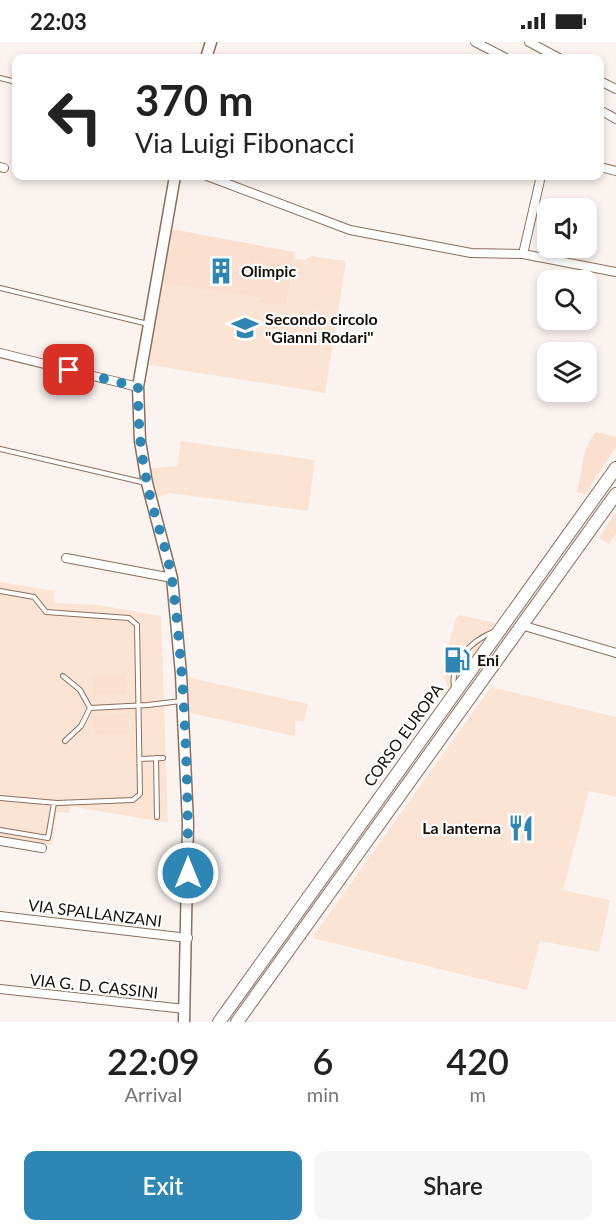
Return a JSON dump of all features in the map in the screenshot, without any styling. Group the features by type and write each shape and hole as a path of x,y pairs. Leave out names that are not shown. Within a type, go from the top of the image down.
{"main road":[{"name":"CORSO EUROPA","path":"219,1022 616,468"},
{"name":"CORSO EUROPA","path":"237,1022 616,494"}],"street":[{"path":"476,42 498,54"},
{"path":"529,42 540,45 553,54"},
{"path":"174,180 138,387 137,417 147,483 172,578 182,701 188,823 188,938 184,1022"},
{"path":"218,180 350,230 471,252 523,254 616,272"},
{"path":"523,254 540,180"},
{"path":"0,353 138,387"},
{"path":"66,558 172,578"},
{"path":"522,625 616,653"},
{"path":"0,840 42,848"},
{"name":"VIA SPALLANZANI","path":"0,916 188,938"},
{"name":"VIA G. D. CASSINI","path":"0,989 185,1009"}],"lane":[{"path":"0,288 149,325"},
{"path":"0,449 147,483"},
{"path":"0,591 34,597 46,612 129,618 137,625 140,759 140,794 133,800 54,802 0,798"},
{"path":"63,676 80,690 90,708"},
{"path":"90,708 182,701"},
{"path":"65,741 81,726 90,708"},
{"path":"156,758 157,817"},
{"path":"140,759 163,758"},
{"path":"0,830 48,838 54,802"}],"shaded area":[{"path":"171,229 295,252 286,306 261,303 261,298 162,283"},
{"name":"Secondo circolo \"Gianni Rodari\"","path":"311,256 346,261 325,393 144,364 146,350 151,349 162,283 262,298 261,302 286,306 294,259 304,260"},
{"path":"596,432 616,437 616,447 585,494 577,492 585,453"},
{"path":"181,441 315,460 308,511 168,493 154,499 147,469 177,466"},
{"path":"616,512 616,533 609,544 599,538"},
{"path":"0,582 55,591 53,603 99,605 161,616 168,823 71,806 69,813 57,812 52,845 0,836"},
{"path":"460,615 496,623 450,691 441,672 456,618"},
{"path":"126,675 127,693 94,695 93,677"},
{"path":"182,676 308,704 304,722 295,720 295,736 185,712"},
{"path":"491,687 616,717 616,797 589,791 563,890 610,900 599,952 540,941 527,990 312,938"},
{"path":"129,714 130,734 95,735 94,716"}],"place":[{"name":"Olimpic","path":"221,271"},
{"name":"Secondo circolo \"Gianni Rodari\"","path":"245,328"},
{"name":"Eni","path":"457,660"},
{"name":"La lanterna","path":"521,828"}],"route":[{"path":"69,370 138,387 137,417 147,483 172,578 181,674 188,873"}]}
